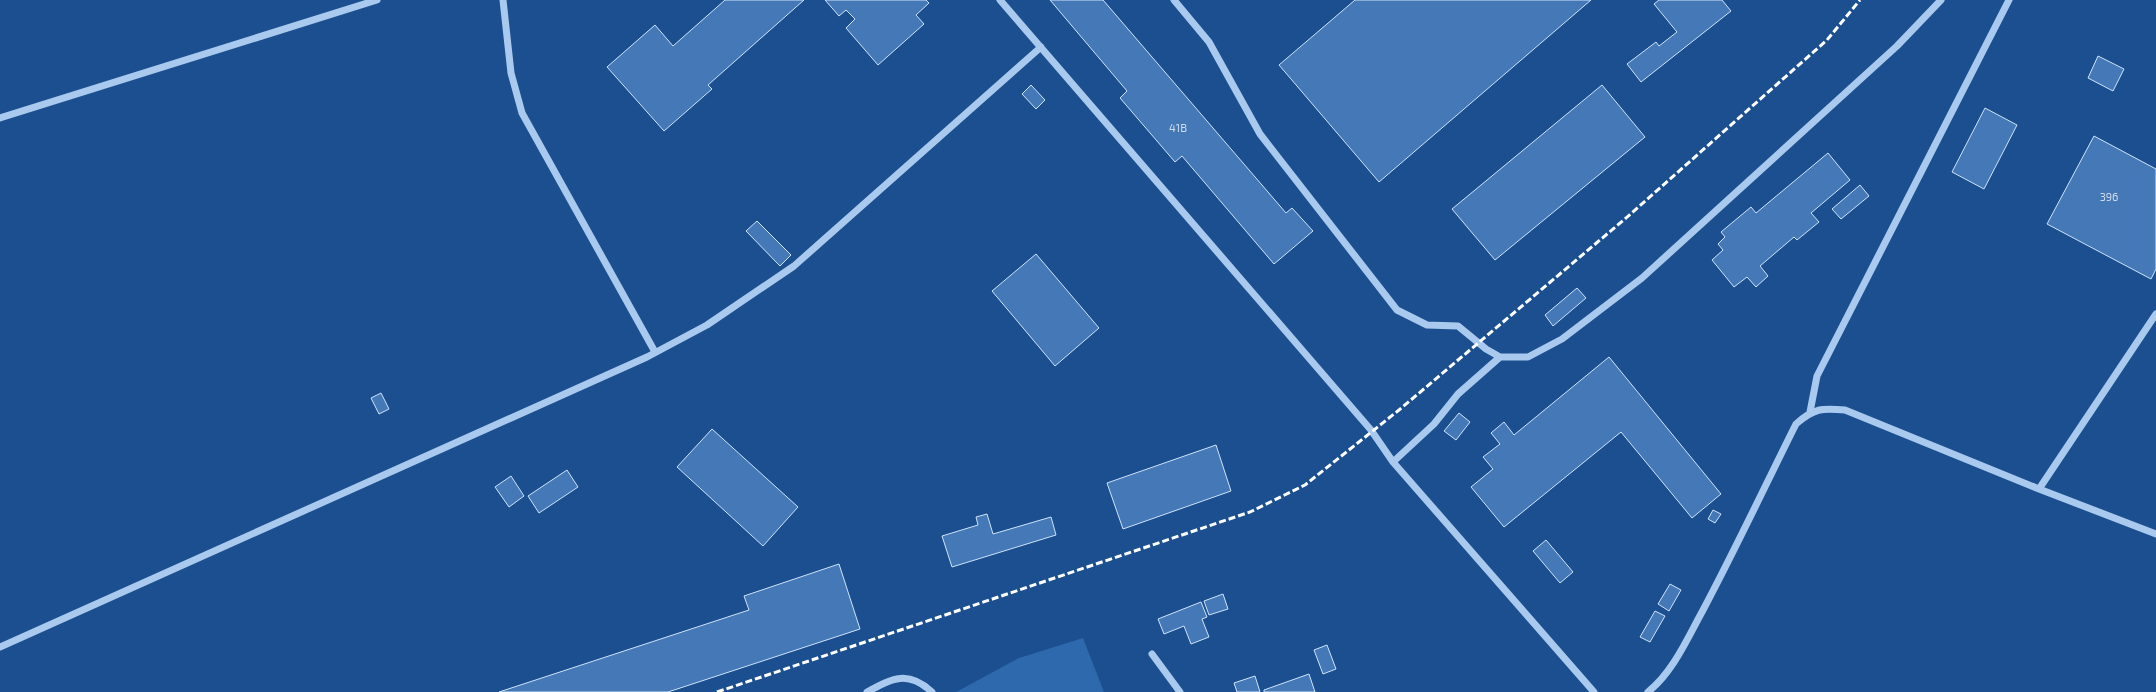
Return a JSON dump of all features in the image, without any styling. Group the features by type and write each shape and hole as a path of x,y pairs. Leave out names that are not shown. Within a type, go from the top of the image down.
{"street":[{"path":"0,118 377,0"},
{"path":"503,0 511,73 522,113 655,352"},
{"path":"1000,0 1371,430 1393,462 1594,692"},
{"path":"1174,0 1210,42 1260,134 1397,310 1427,325 1458,326 1486,349 1500,357 1528,357 1562,339 1642,278 1897,46 1941,0"},
{"path":"1810,412 1816,376 2010,0"},
{"path":"0,647 655,352 707,325 794,266 1041,47"},
{"path":"2039,489 2156,314"},
{"path":"1393,462 1434,424 1458,394 1500,357"},
{"path":"1648,692 1654,687 1678,656 1714,588 1796,424 1810,412 1825,409 1846,410 2039,489 2156,534"},
{"path":"1152,654 1180,692"},
{"path":"867,692 882,684 904,677 918,680 932,692"}],"shaded area":[{"path":"1083,638 1104,692 956,692 1019,658"}],"building":[{"path":"725,0 804,0 708,85 712,89 664,131 607,67 655,25 673,46"},
{"path":"825,0 926,0 929,3 916,15 924,24 878,65 846,28 855,19 846,10 839,16"},
{"path":"1050,0 1103,0 1286,213 1292,208 1313,231 1274,264 1182,156 1175,162 1120,98 1127,91"},
{"path":"1355,0 1591,0 1379,182 1279,65"},
{"path":"1659,0 1722,0 1731,11 1641,82 1627,64 1656,42 1659,46 1677,32 1654,4"},
{"path":"2098,56 2124,69 2113,91 2088,78"},
{"path":"1031,85 1045,100 1036,109 1022,94"},
{"path":"1602,85 1645,137 1495,260 1452,209"},
{"path":"1985,108 2017,125 1984,189 1952,172"},
{"path":"2094,136 2156,169 2156,269 2151,279 2047,224"},
{"path":"1828,153 1850,180 1811,213 1819,222 1797,240 1794,237 1760,266 1768,276 1756,287 1747,277 1734,287 1712,260 1723,250 1718,244 1725,237 1721,232 1751,207 1756,213"},
{"path":"1860,185 1869,196 1841,219 1832,209"},
{"path":"757,221 791,255 780,266 746,231"},
{"path":"1036,254 1099,328 1055,366 992,291"},
{"path":"1577,288 1586,298 1553,326 1545,315"},
{"path":"1609,357 1721,494 1692,518 1621,432 1504,527 1471,487 1493,469 1483,457 1500,444 1491,433 1504,422 1514,435"},
{"path":"381,393 389,409 379,414 371,398"},
{"path":"1459,413 1470,422 1456,440 1444,431"},
{"path":"712,429 798,507 763,546 677,467"},
{"path":"1216,445 1231,491 1123,529 1107,483"},
{"path":"567,470 578,487 539,513 528,496"},
{"path":"511,476 524,496 509,507 495,487"},
{"path":"1713,510 1721,514 1715,523 1708,519"},
{"path":"987,514 993,534 1051,517 1056,535 952,567 942,536 978,525 976,517"},
{"path":"1546,540 1573,572 1560,583 1533,551"},
{"path":"839,564 860,629 668,692 499,692 749,610 744,596"},
{"path":"1670,584 1681,590 1669,611 1658,604"},
{"path":"1223,594 1228,609 1209,615 1204,601"},
{"path":"1201,602 1207,617 1202,619 1209,637 1191,644 1184,626 1164,634 1158,619"},
{"path":"1655,611 1665,616 1650,642 1640,637"},
{"path":"1327,645 1336,669 1323,674 1314,650"},
{"path":"1309,674 1315,692 1264,692 1264,690"},
{"path":"1255,676 1260,692 1237,692 1234,683"}],"railway":[{"path":"717,692 1250,512 1305,485 1399,410 1626,218 1827,40 1860,0"}]}
